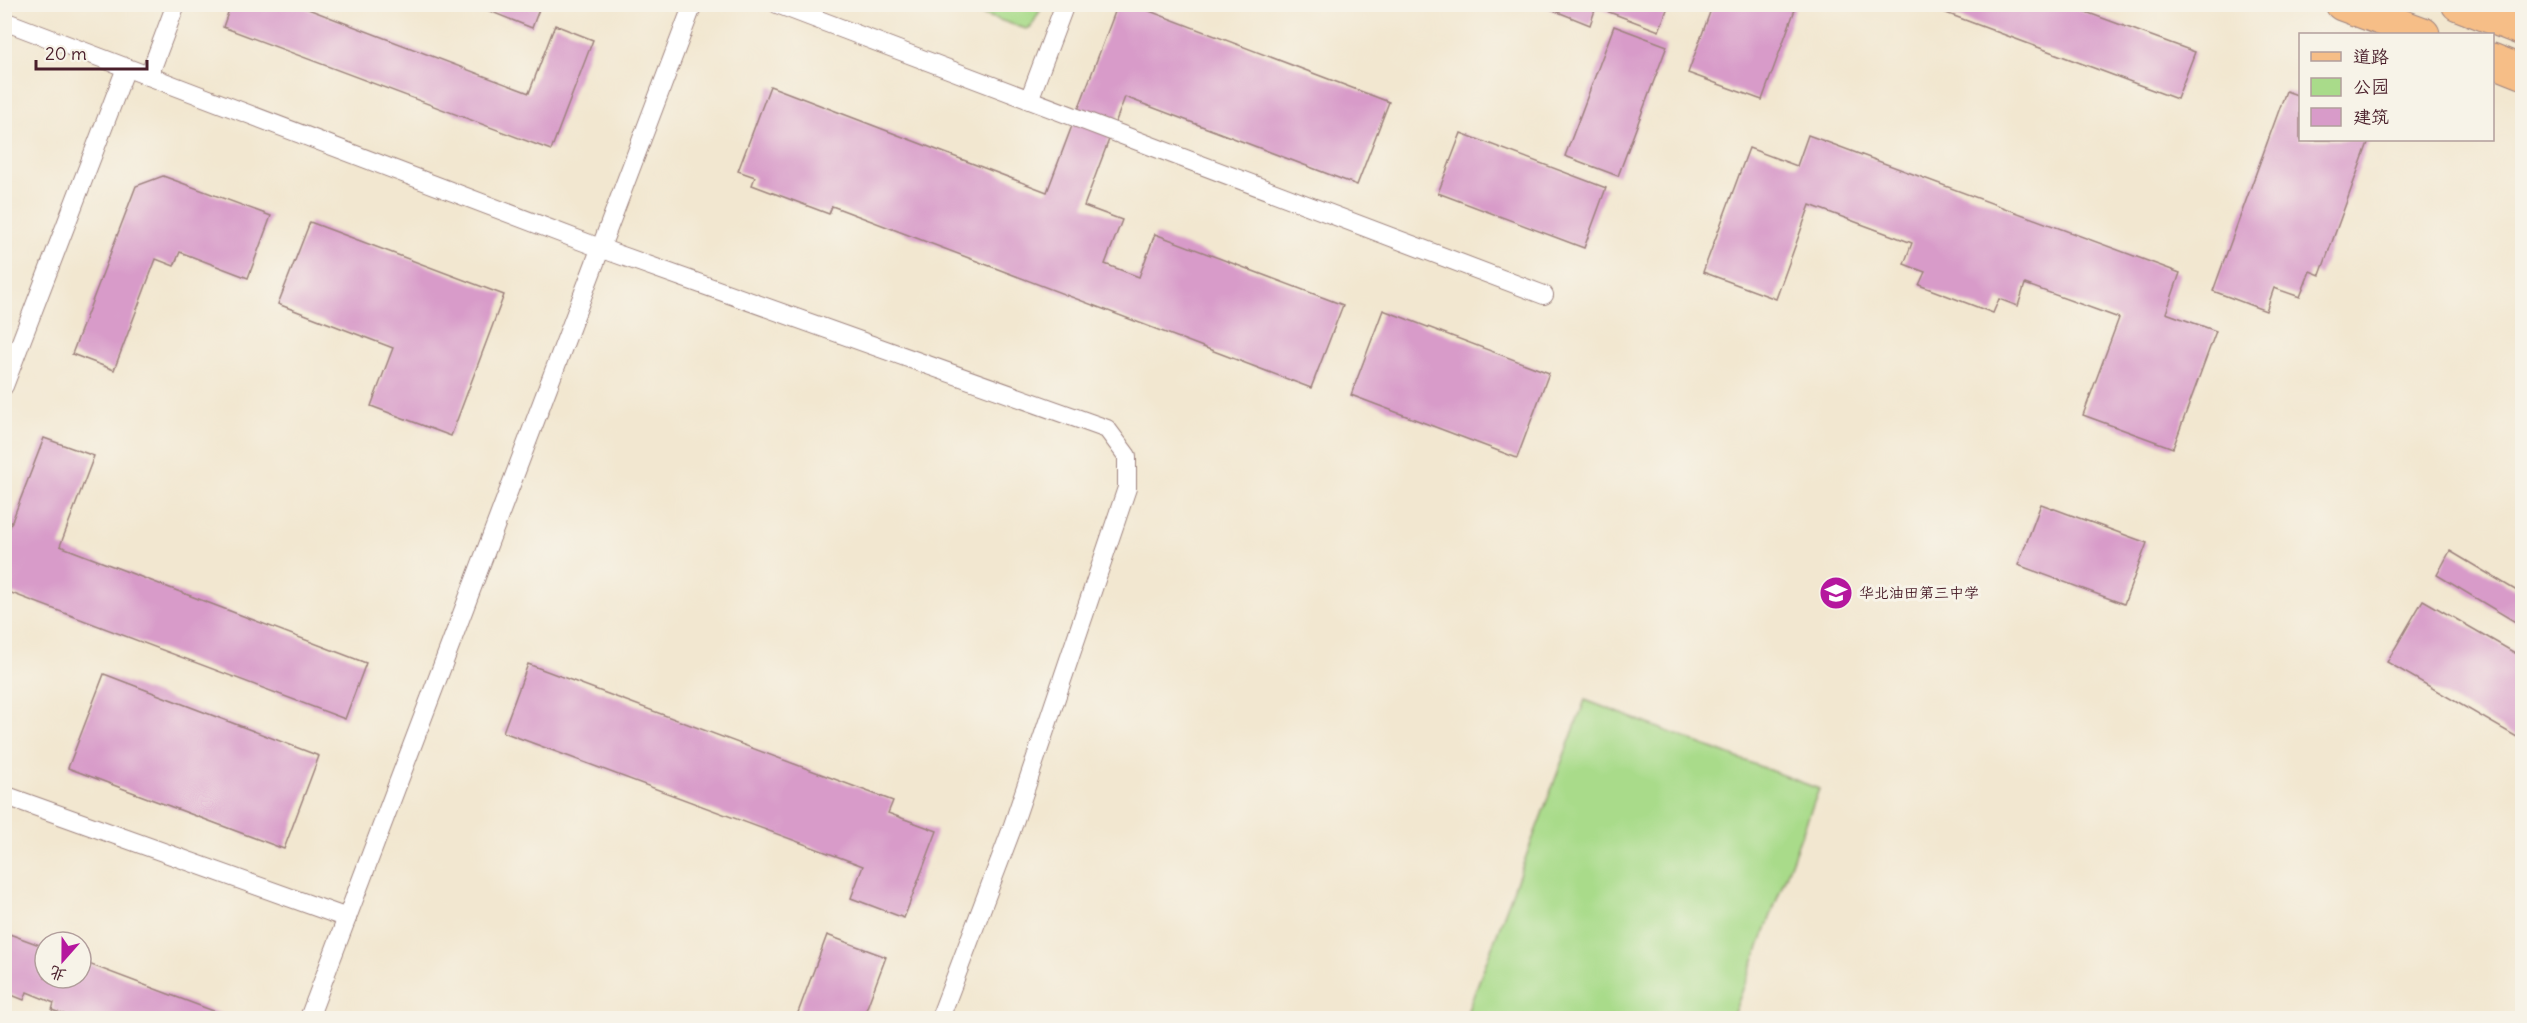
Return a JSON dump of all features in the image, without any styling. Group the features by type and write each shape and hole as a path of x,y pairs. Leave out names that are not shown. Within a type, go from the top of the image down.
{"main road":[{"path":"2342,4 2420,33"},
{"path":"2458,4 2523,29"},
{"path":"2494,60 2523,72"}],"lane":[{"path":"149,76 177,4"},
{"path":"309,1018 693,4"},
{"path":"777,4 1544,295"},
{"path":"1029,100 1065,4"},
{"path":"4,21 600,248 1107,429 1127,456 1127,488 1011,831 940,1018"},
{"path":"4,386 126,68"},
{"path":"4,795 346,918"}],"green space":[{"path":"1043,4 1031,27 1026,29 955,5"},
{"path":"1585,700 1819,789 1732,1018 1465,1018"}],"building":[{"path":"231,4 295,4 529,93 555,25 593,40 551,150 223,27"},
{"path":"472,4 541,4 532,28"},
{"path":"1118,4 1131,4 1389,102 1357,185 1125,97 1084,206 1122,220 1105,264 1139,277 1155,234 1343,305 1311,388 832,206 829,214 752,185 755,177 738,171 770,86 1047,192"},
{"path":"1538,4 1669,4 1659,31 1596,7 1590,25"},
{"path":"1713,4 1797,4 1762,100 1688,73"},
{"path":"1922,4 2064,4 2195,52 2177,99"},
{"path":"1614,26 1667,46 1618,176 1565,156"},
{"path":"2286,91 2299,96 2299,141 2369,141 2320,275 2310,271 2300,297 2274,288 2266,311 2213,291"},
{"path":"1461,133 1606,188 1584,248 1438,193"},
{"path":"1808,135 2180,273 2166,313 2216,331 2173,448 2083,415 2119,318 2025,284 2018,306 1999,299 1993,313 1919,285 1925,272 1904,264 1912,243 1810,205 1776,299 1703,272 1749,148 1797,166"},
{"path":"163,176 271,216 248,278 180,252 174,266 156,259 114,370 72,354 136,186"},
{"path":"310,222 504,295 451,436 371,406 393,348 278,304"},
{"path":"1383,310 1549,373 1517,458 1351,395"},
{"path":"44,438 94,456 60,546 366,663 345,719 6,591 4,542"},
{"path":"2041,504 2147,543 2124,604 2018,565"},
{"path":"2450,551 2522,594 2522,626 2437,575"},
{"path":"2423,600 2522,657 2522,740 2387,662"},
{"path":"528,664 893,801 888,813 937,831 904,918 851,898 863,866 503,732"},
{"path":"104,674 319,756 284,849 68,768"},
{"path":"4,932 33,943 33,990 93,990 93,966 232,1018 74,1018 52,1010 54,1003 27,992 24,1000 4,992"},
{"path":"827,935 886,957 863,1018 796,1018"}],"place":[{"name":"华北油田第三中学","path":"1836,593"}]}
